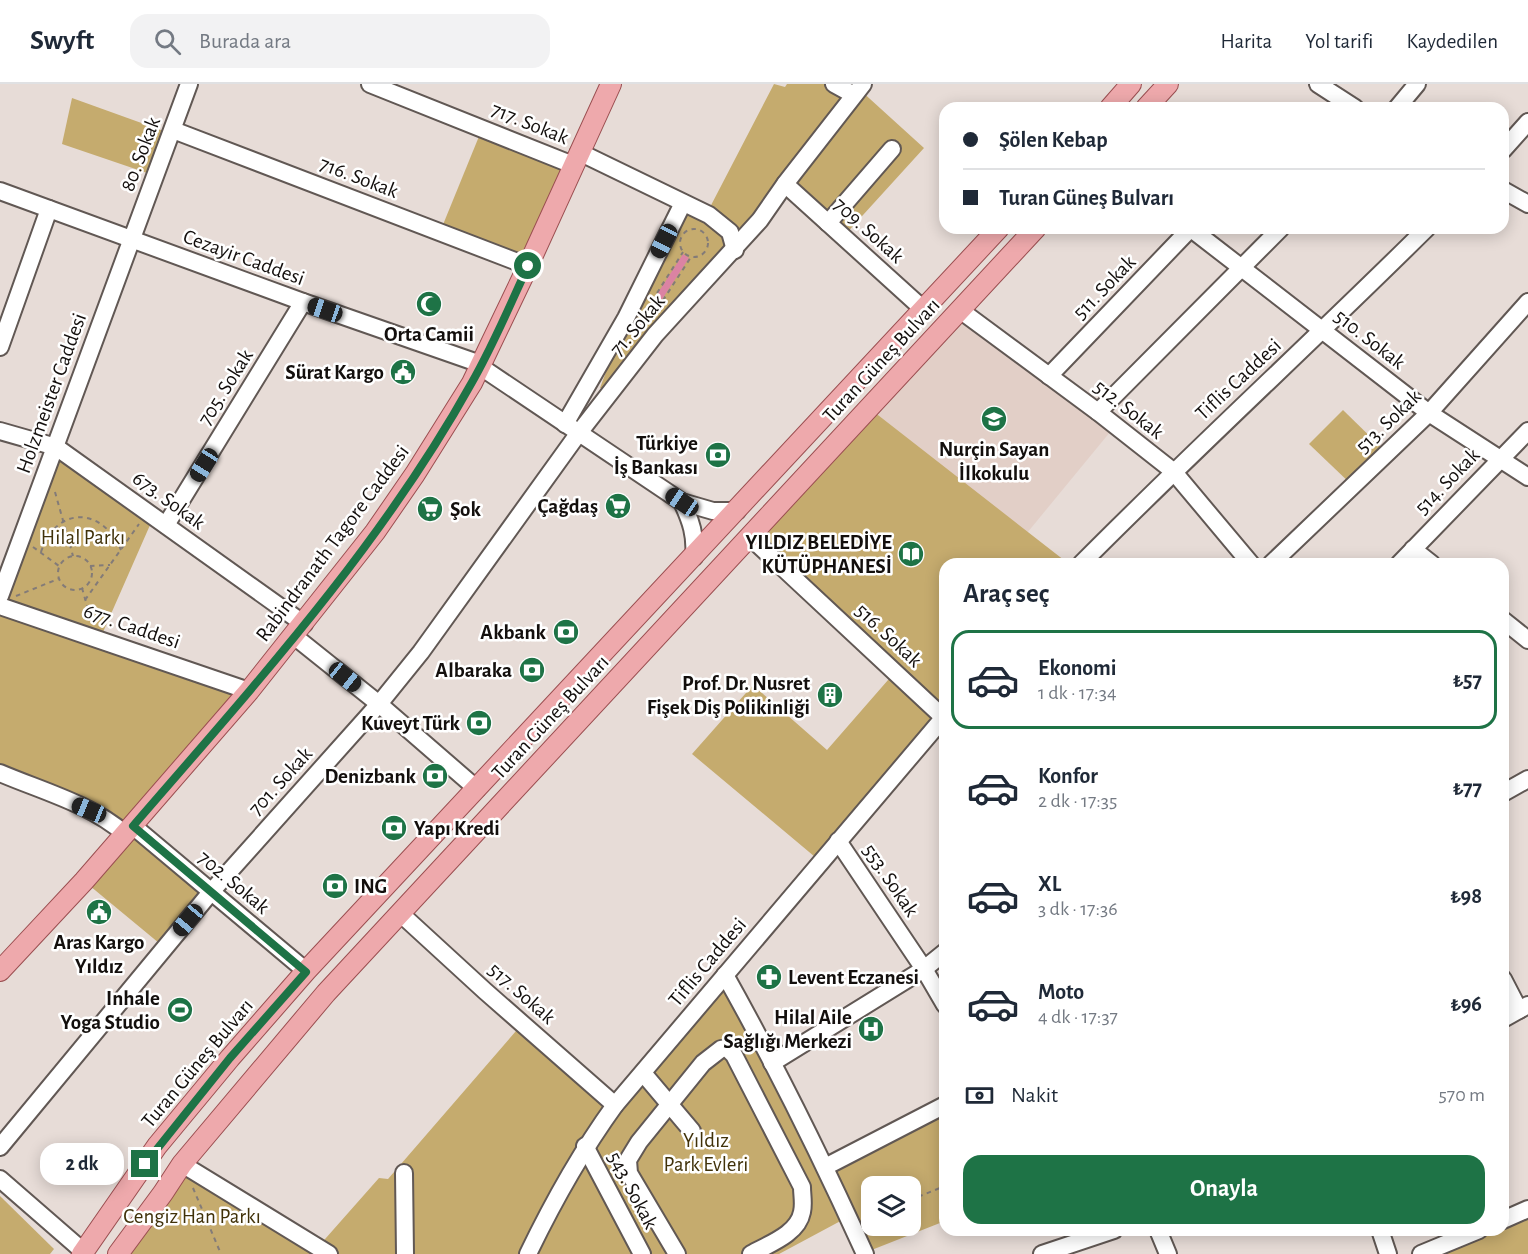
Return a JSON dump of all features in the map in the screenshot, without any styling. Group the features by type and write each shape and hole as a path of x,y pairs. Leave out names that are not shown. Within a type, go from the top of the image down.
{"main road":[{"name":"Rabindranath Tagore Caddesi","path":"0,971 129,830 249,691 382,523 453,414 481,365 611,84"},
{"path":"1115,102 1131,84"},
{"path":"1152,102 1168,84"},
{"name":"Turan Güneş Bulvarı","path":"83,1253 157,1146 306,972 993,234"},
{"name":"Turan Güneş Bulvarı","path":"118,1254 182,1164 326,993 1030,234"}],"street":[{"name":"80. Sokak","path":"132,239 189,84"},
{"name":"717. Sokak","path":"370,84 576,159 683,203 709,215 730,232 735,250"},
{"path":"1318,84 1345,102"},
{"path":"1402,102 1417,84"},
{"name":"71. Sokak","path":"572,429 760,220 846,87"},
{"path":"1509,143 1528,122"},
{"name":"716. Sokak","path":"173,130 528,266"},
{"path":"828,223 892,149"},
{"name":"709. Sokak","path":"785,184 923,309"},
{"name":"Cezayir Caddesi","path":"0,191 481,365 682,502 713,512 737,510"},
{"path":"1509,193 1528,204"},
{"path":"572,429 683,203"},
{"path":"0,347 49,209"},
{"name":"511. Sokak","path":"1049,376 1184,234"},
{"name":"510. Sokak","path":"1198,234 1429,413 1528,477"},
{"path":"1098,412 1275,234"},
{"name":"Tiflis Caddesi","path":"1087,558 1173,471 1323,331 1421,234"},
{"name":"Holzmeister Caddesi","path":"3,600 48,468 132,239"},
{"name":"705. Sokak","path":"166,525 303,302"},
{"name":"513. Sokak","path":"1277,558 1429,413 1528,302"},
{"name":"512. Sokak","path":"960,310 1098,412 1173,471 1246,558"},
{"name":"701. Sokak","path":"0,1147 211,892 379,704 421,652 572,429"},
{"name":"673. Sokak","path":"0,431 56,447 166,525 299,630 379,704 477,789"},
{"name":"514. Sokak","path":"1405,558 1528,431"},
{"path":"682,502 694,534 694,557"},
{"name":"516. Sokak","path":"750,537 939,712"},
{"path":"1413,549 1424,558"},
{"name":"677. Caddesi","path":"3,600 95,637 249,691"},
{"path":"1509,625 1528,640"},
{"name":"Tiflis Caddesi","path":"528,1254 552,1204 585,1146 615,1105 939,723"},
{"name":"702. Sokak","path":"0,773 89,810 129,830 211,892 306,972"},
{"path":"1509,790 1528,779"},
{"name":"553. Sokak","path":"838,841 939,995"},
{"name":"517. Sokak","path":"401,914 492,998 615,1105"},
{"path":"772,1063 924,969 939,957"},
{"path":"725,975 825,1167 864,1254"},
{"path":"1509,987 1524,1007 1509,1016"},
{"path":"677,1254 629,1173 628,1160 639,1142 704,1063 727,1047 734,1055 802,1187 803,1210 799,1222 787,1234 751,1254"},
{"path":"643,1073 692,1131"},
{"path":"825,1167 939,1108"},
{"name":"543. Sokak","path":"585,1146 642,1254"},
{"path":"182,1164 330,1254"},
{"path":"404,1173 405,1254"},
{"path":"0,1179 83,1253"},
{"path":"1509,1217 1528,1209"},
{"path":"1042,1254 1095,1236"},
{"path":"1160,1236 1168,1254"},
{"path":"1382,1236 1388,1254"},
{"path":"1421,1254 1464,1236"}],"path":[{"path":"690,229 700,230 707,236 708,245 704,254 696,258 691,257 683,252 679,243 682,234 690,229"},
{"path":"652,300 683,252"},
{"path":"657,309 691,257"},
{"path":"48,468 73,556"},
{"path":"85,600 148,512"},
{"path":"59,566 41,552 45,540 52,529 76,518 90,519 103,524 115,535 121,550"},
{"path":"73,556 83,558 90,566 91,576 82,588 76,590 65,586 59,578 59,566 67,558 73,556"},
{"path":"90,566 110,565"},
{"path":"3,600 59,578"},
{"path":"82,588 95,637"},
{"path":"182,1164 221,1254"},
{"path":"921,1196 939,1188"}],"shaded area":[{"path":"683,254 689,258 642,330 636,327"},
{"name":"Nurçin Sayan İlkokulu","path":"960,310 1115,426 1027,533 869,408"}],"green space":[{"path":"774,84 785,87 787,84 863,84 859,89 924,148 843,237 785,185 603,389 600,388 626,318 683,203 707,213"},
{"path":"72,98 172,134 156,176 62,144"},
{"path":"482,129 573,165 528,266 440,232"},
{"path":"869,408 1061,558 939,558 939,723 821,862 692,754 753,685 827,750 895,672 750,537"},
{"path":"1343,410 1387,453 1353,486 1309,444"},
{"name":"Hilal Parkı","path":"56,447 154,516 100,639 249,691 133,826 211,892 165,948 84,881 125,835 0,773 0,595"},
{"path":"725,975 825,1167 939,1108 939,1223 921,1230 921,1176 861,1176 861,1236 907,1236 864,1253 848,1217 779,1254 118,1254 182,1164 318,1247 379,1178 388,1179 522,1024 615,1104"},
{"path":"0,1196 54,1249 50,1254 0,1254"},
{"path":"1528,1211 1528,1254 1422,1254 1466,1236 1509,1236 1509,1219"}],"place":[{"name":"Orta Camii","path":"429,304"},
{"name":"Sürat Kargo","path":"403,372"},
{"name":"Nurçin Sayan İlkokulu","path":"994,419"},
{"name":"Türkiye İş Bankası","path":"718,455"},
{"name":"Çağdaş","path":"618,506"},
{"name":"Şok","path":"430,509"},
{"name":"YILDIZ BELEDİYE KÜTÜPHANESİ","path":"911,554"},
{"name":"Akbank","path":"566,632"},
{"name":"Albaraka","path":"532,670"},
{"name":"Prof. Dr. Nusret Fişek Diş Polikinliği","path":"830,695"},
{"name":"Kuveyt Türk","path":"479,723"},
{"name":"Denizbank","path":"435,776"},
{"name":"Yapı Kredi","path":"394,828"},
{"name":"ING","path":"335,886"},
{"name":"Aras Kargo Yıldız","path":"99,912"},
{"name":"Levent Eczanesi","path":"769,977"},
{"name":"Inhale Yoga Studio","path":"180,1010"},
{"name":"Hilal Aile Sağlığı Merkezi","path":"871,1029"}],"route":[{"path":"145,1164 157,1146 230,1058 306,972 133,826 264,673 375,532 415,474 472,383 528,266"}],"park label":[{"name":"Yıldız Park Evleri","path":"706,1152"},
{"name":"Cengiz Han Parkı","path":"192,1216"}]}
